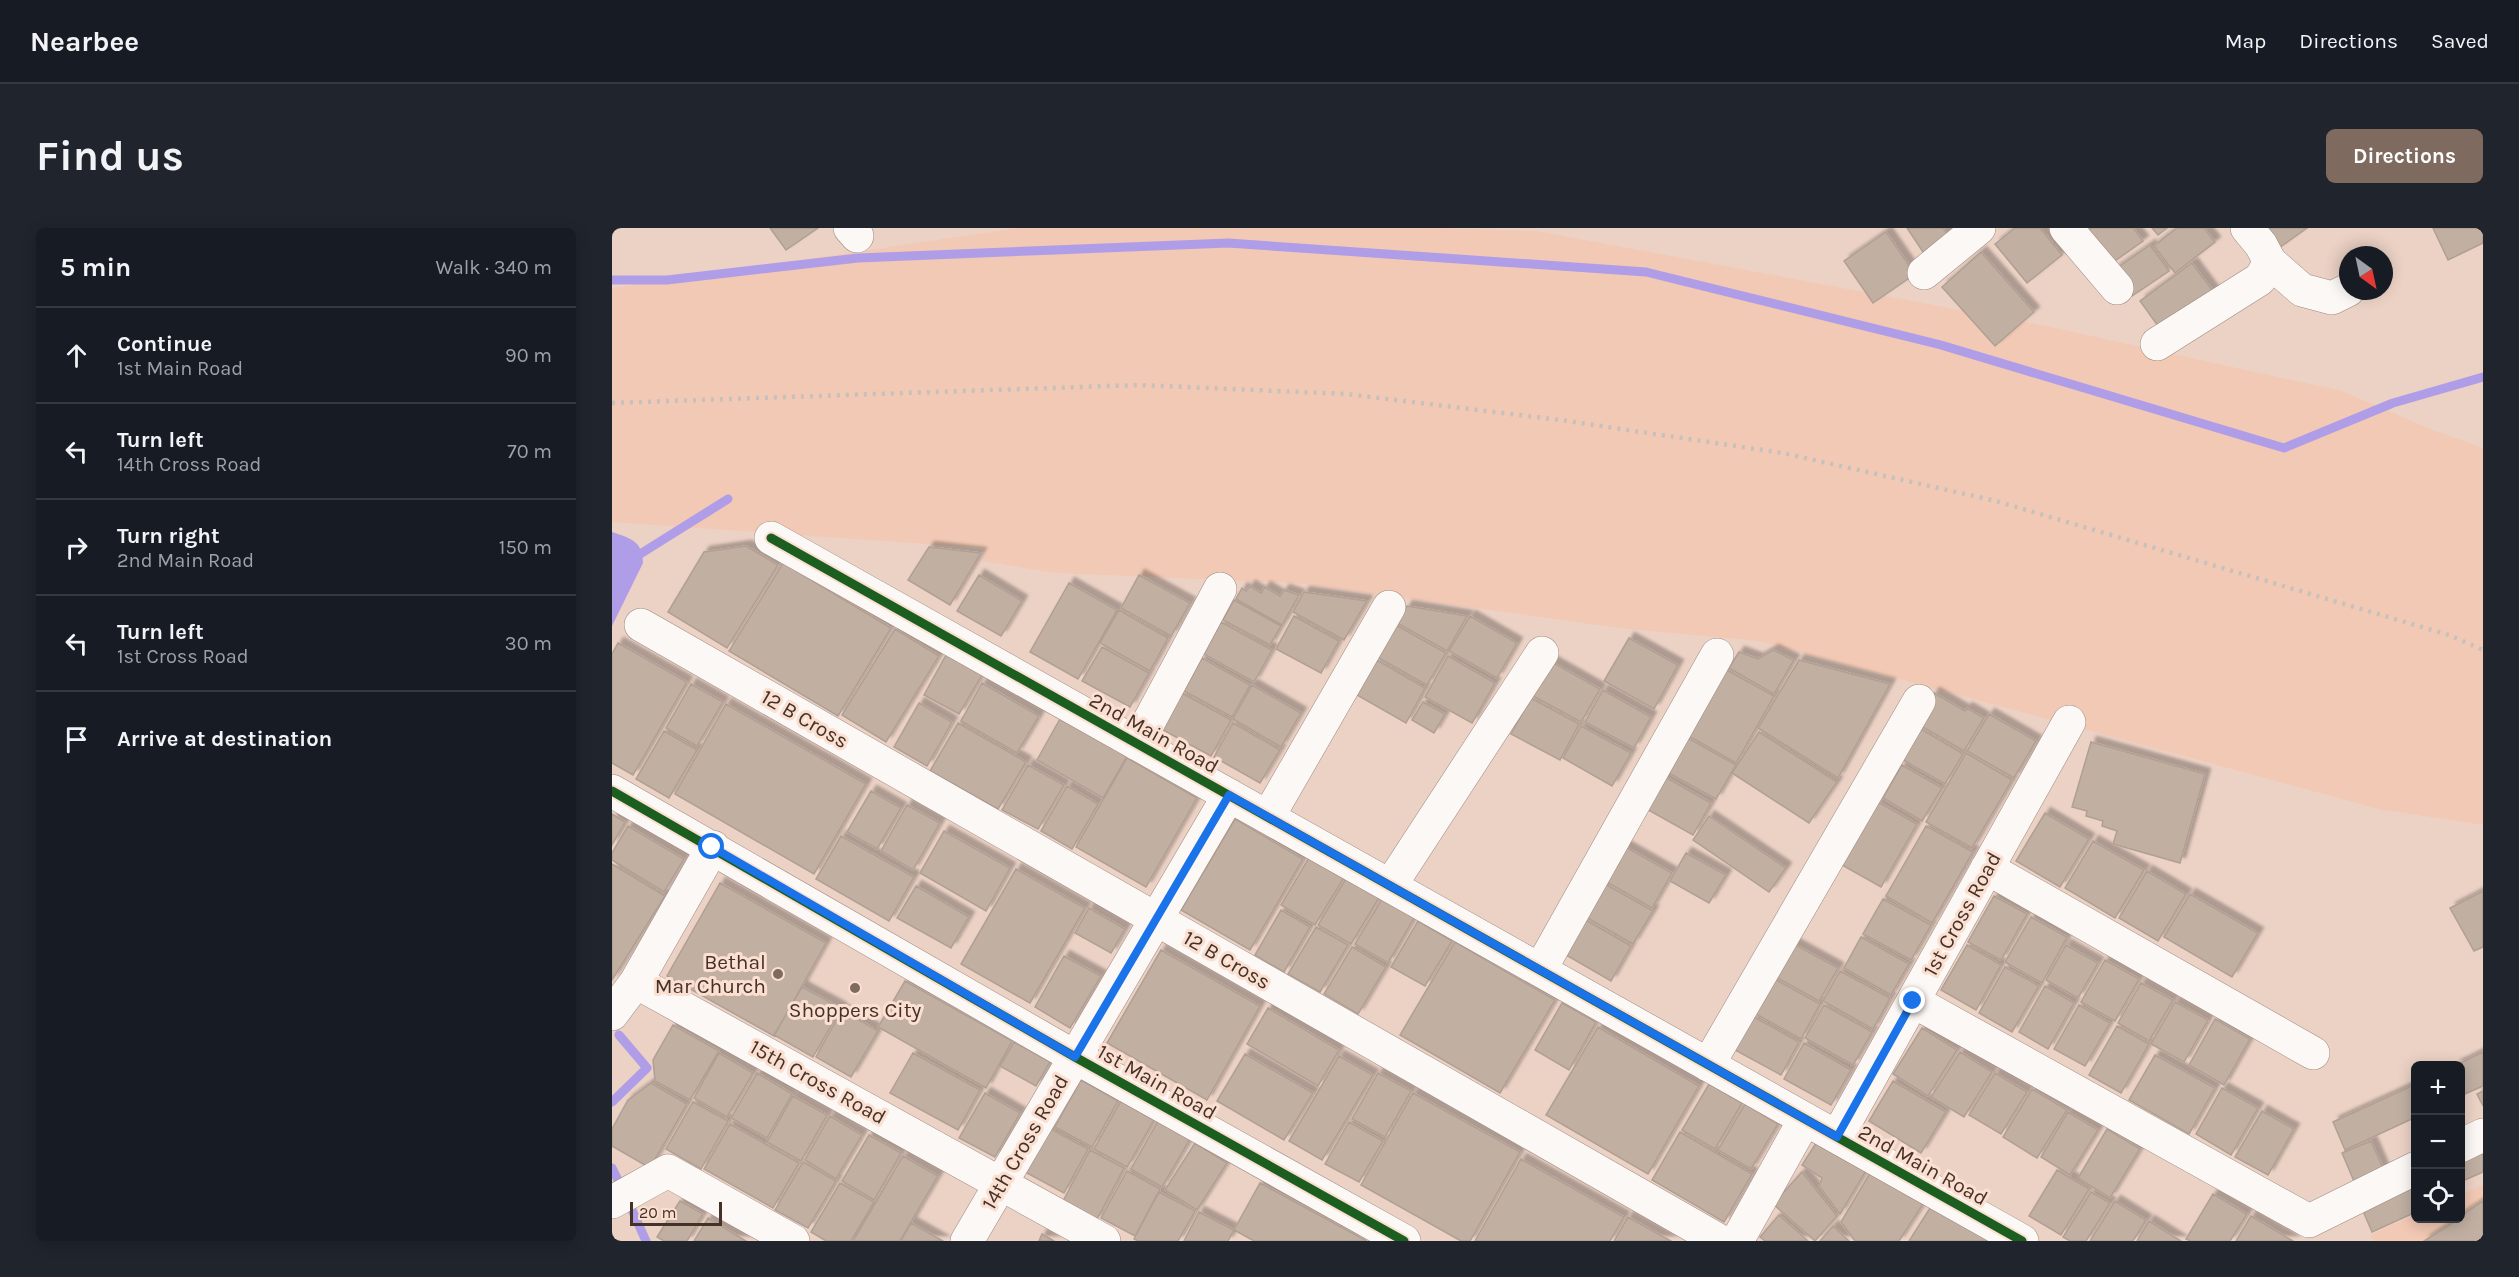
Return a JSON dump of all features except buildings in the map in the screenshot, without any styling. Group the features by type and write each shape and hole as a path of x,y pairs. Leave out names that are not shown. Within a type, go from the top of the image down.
{"street":[{"path":"1924,273 1979,228"},
{"path":"2066,228 2116,288"},
{"path":"2247,228 2261,245 2270,262 2302,290 2332,298 2339,294"},
{"path":"2157,344 2260,279 2270,262"},
{"name":"2nd Main Road","path":"771,538 2022,1241"},
{"path":"1137,744 1220,589"},
{"path":"1268,817 1389,607"},
{"name":"12 B Cross","path":"641,625 1720,1241"},
{"path":"1390,886 1542,653"},
{"path":"1540,970 1717,655"},
{"path":"1708,1065 1919,701"},
{"name":"1st Cross Road","path":"1837,1137 2069,722"},
{"name":"1st Main Road","path":"612,791 1075,1057 1404,1241"},
{"name":"14th Cross Road","path":"967,1241 1229,795"},
{"path":"612,1014 636,982 712,847"},
{"path":"1987,868 2313,1053"},
{"name":"15th Cross Road","path":"636,982 1104,1241"},
{"path":"1913,1001 2309,1221 2413,1169"},
{"path":"1737,1241 1805,1119"},
{"path":"2465,1144 2483,1135"},
{"path":"620,1198 668,1171 793,1241"}],"shaded area":[{"path":"1018,228 1430,228 1537,231 2046,326 2342,391 2433,430 2483,448 2483,825 2379,809 1759,641 1619,628 1297,583 1055,573 983,561 984,548 612,522 612,288"},
{"path":"612,532 638,545 643,563 612,626"},
{"path":"2483,1185 2483,1241 2374,1241 2370,1235 2411,1217 2411,1223 2465,1223 2465,1193"}],"waterway":[{"path":"612,280 667,280 858,258 1228,243 1646,272 1941,345 2284,448 2393,403 2483,377"},
{"path":"612,555 629,561 728,499"},
{"path":"612,1102 647,1068 619,1035"},
{"path":"612,1168 619,1182"},
{"path":"628,1201 646,1241"}],"railway":[{"path":"612,403 1139,385 1346,394 1560,420 1783,453 1996,501 2449,635 2483,650"}],"cycle path":[{"path":"771,538 2022,1241"},
{"path":"612,791 1075,1057 1404,1241"}],"place":[{"name":"Bethal Mar Church","path":"778,974"},
{"name":"Shoppers City","path":"855,988"}],"route":[{"path":"712,847 1075,1057 1229,795 1837,1137 1913,1001"}]}
